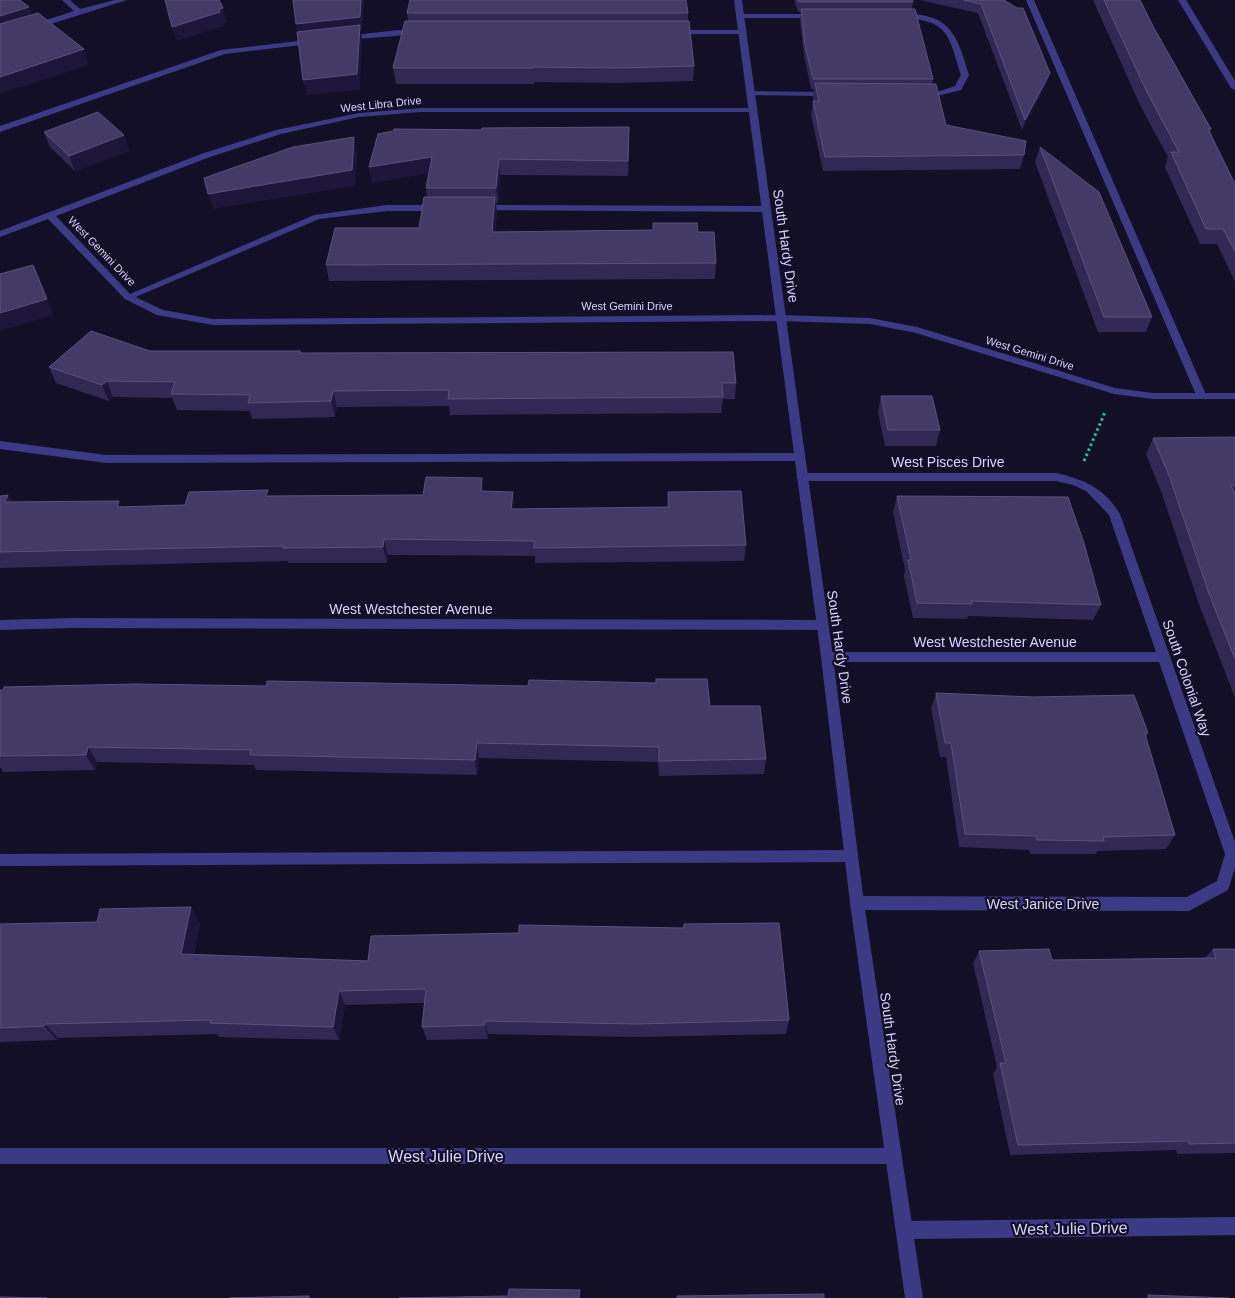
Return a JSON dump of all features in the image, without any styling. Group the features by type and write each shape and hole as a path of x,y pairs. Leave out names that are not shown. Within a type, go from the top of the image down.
{"street":[{"path":"66,0 79,12"},
{"path":"0,38 79,12 123,0"},
{"name":"South Hardy Drive","path":"738,0 822,625 857,903 914,1298"},
{"path":"1030,0 1202,397"},
{"path":"1182,0 1235,88"},
{"path":"740,16 828,16"},
{"path":"895,16 914,16 937,20 950,30 965,75 958,88 937,94 908,94"},
{"path":"341,39 399,32 429,32"},
{"path":"668,32 742,32"},
{"path":"0,128 224,52 321,41"},
{"path":"751,93 841,94"},
{"name":"West Libra Drive","path":"0,234 208,154 279,132 359,115 421,110 754,110"},
{"path":"128,296 317,218 387,208 447,208"},
{"path":"467,208 766,209"},
{"name":"West Gemini Drive","path":"50,214 128,296 160,313 213,322 780,318 870,321 917,330 1114,391 1153,396 1235,396"},
{"path":"0,446 106,459 799,457"},
{"name":"West Pisces Drive","path":"802,477 1056,477 1076,480 1092,487"},
{"name":"South Colonial Way","path":"1092,487 1114,514 1232,854 1223,885"},
{"name":"West Westchester Avenue","path":"0,625 71,623 822,625"},
{"name":"West Westchester Avenue","path":"826,657 1164,657"},
{"path":"0,860 851,856"},
{"name":"West Janice Drive","path":"857,903 1189,904 1223,885"},
{"name":"West Julie Drive","path":"0,1156 893,1156"},
{"name":"West Julie Drive","path":"905,1230 1235,1226"}],"path":[{"path":"1076,480 1114,391"}],"building":[{"path":"0,0 20,0 29,7 0,16"},
{"path":"165,0 219,0 223,8 219,9 220,12 172,27"},
{"path":"293,0 361,0 360,17 296,24"},
{"path":"410,0 686,0 688,13 407,13"},
{"path":"798,0 912,0 913,2 799,2"},
{"path":"964,0 1004,0 1017,8 1023,8 1050,73 1025,120 981,4"},
{"path":"1104,0 1140,0 1211,129 1208,129 1235,184 1235,252 1223,229 1206,229 1171,152 1179,152 1146,90"},
{"path":"801,9 915,9 933,79 813,79 805,45"},
{"path":"38,13 84,49 0,77 0,24"},
{"path":"405,21 689,21 694,66 393,68"},
{"path":"360,25 357,74 303,80 297,32"},
{"path":"815,83 936,84 946,125 1026,141 1024,155 825,157 813,101 819,101"},
{"path":"98,112 124,135 69,156 44,132"},
{"path":"629,127 628,161 499,159 496,188 426,188 432,157 369,167 378,134 394,131 394,129 481,130 482,128"},
{"path":"354,137 352,170 208,194 204,178 293,147"},
{"path":"1040,147 1099,192 1152,317 1104,317"},
{"path":"424,197 495,197 492,232 653,230 653,223 697,223 698,232 714,232 716,263 326,265 335,228 419,228"},
{"path":"33,265 47,299 0,313 0,274"},
{"path":"91,331 150,351 300,351 300,353 733,352 736,383 722,383 723,397 448,399 449,390 333,391 331,401 248,403 250,395 171,394 175,382 107,381 102,385 49,367"},
{"path":"881,396 932,396 940,430 888,430"},
{"path":"1235,437 1235,485 1231,485 1235,495 1235,659 1208,591 1170,478 1153,438"},
{"path":"426,477 482,478 481,491 513,492 511,509 669,507 668,492 741,491 746,545 534,548 534,541 384,539 383,547 283,548 284,546 0,552 0,496 8,495 5,502 119,501 117,507 185,505 189,492 268,490 266,496 423,495"},
{"path":"897,496 1068,497 1084,543 1101,605 972,601 972,604 917,603 908,560 911,560"},
{"path":"656,679 707,679 710,706 760,706 766,759 659,761 659,747 477,743 475,760 250,755 251,750 88,747 86,755 0,756 0,690 3,690 4,687 135,684 266,686 267,681 528,686 529,680 656,683"},
{"path":"936,693 1033,697 1134,695 1148,733 1145,734 1175,835 1103,837 1104,841 1037,840 1036,836 965,834 951,743 945,743"},
{"path":"191,907 181,954 368,961 371,936 519,933 519,925 684,928 684,924 779,923 789,1020 636,1024 485,1021 485,1025 422,1027 426,989 339,991 333,1027 210,1023 211,1020 45,1024 44,1026 0,1028 0,924 97,922 100,909"},
{"path":"1049,949 1052,960 1216,958 1213,949 1235,949 1235,1143 1189,1144 1188,1141 1018,1145 1000,1063 1006,1063 979,951"},
{"path":"509,1289 580,1290 579,1298 399,1298 508,1296"},
{"path":"824,1294 824,1298 677,1298 677,1296"},
{"path":"1148,1295 1229,1298 1148,1298"},
{"path":"309,1296 309,1298 229,1298"},
{"path":"0,1297 47,1298 0,1298"}]}
